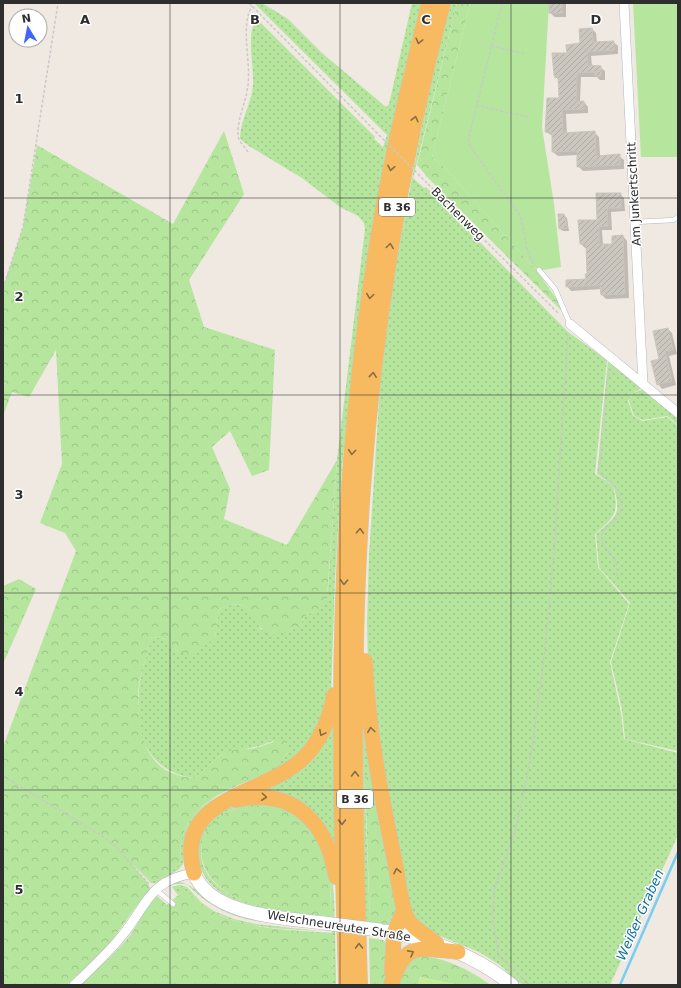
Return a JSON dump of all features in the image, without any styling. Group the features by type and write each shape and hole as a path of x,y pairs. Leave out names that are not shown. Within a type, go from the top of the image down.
{"highway":[{"name":"B 36","path":"346,985 341,759 342,671 349,502 363,342 386,191 407,91 429,3"},
{"name":"B 36","path":"360,985 355,748 357,612 366,455 383,294 392,237 406,163 443,3"},
{"name":"B 36","path":"357,612 364,645 371,731 379,787 404,910 414,928 424,933 437,944"},
{"name":"B 36","path":"226,802 239,792 285,772 307,755 317,743 326,726 332,710 334,696 342,671"},
{"path":"194,873 191,853 194,832 201,820 208,813 226,802 253,796 264,797 294,805 310,817 327,842 333,861 337,888 344,903"},
{"path":"391,985 386,932 404,910"},
{"path":"391,985 397,966 410,953 424,948 458,952"}],"main road":[{"name":"Welschneureuter Straße","path":"194,873 201,886 212,895 225,903 242,910 258,914 386,932 437,944 458,952 491,969 512,985"}],"street":[{"name":"Am Junkertschritt","path":"624,3 643,384"},
{"path":"570,324 678,413"},
{"path":"74,985 110,951 155,890 171,878 194,873"}],"lane":[{"path":"635,222 673,220 678,217"},
{"path":"539,270 555,289 570,324"},
{"path":"155,890 173,904"}],"path":[{"path":"3,288 23,227 58,3"},
{"name":"Bachenweg","path":"250,3 379,135 570,324"},
{"path":"502,3 469,134 469,144 519,214 523,223 527,253 539,270"},
{"path":"248,152 238,139 238,121 248,85 247,29 248,12 252,6"},
{"path":"492,46 526,54"},
{"path":"476,105 527,117"},
{"path":"529,985 512,967 499,957 493,920 494,890 515,831 533,742 545,649 554,551 570,324"},
{"path":"612,358 608,370 599,471 600,475 616,486 621,498 620,512 615,522 604,530 602,537 603,545 617,565 617,578"},
{"path":"3,776 104,837 155,890"}],"green space":[{"path":"254,3 262,3 288,19 322,53 386,107 389,104 412,3 421,3 385,157 360,308 342,466 335,578 331,694 310,747 189,827 184,843 183,864 178,870 156,883 151,883 129,861 151,881 167,875 180,863 181,842 187,825 194,815 213,799 264,775 288,753 273,741 260,746 223,753 195,778 179,775 165,768 155,759 148,748 142,735 139,721 138,706 140,683 152,637 167,639 179,652 215,638 219,609 235,605 245,607 253,616 261,630 289,632 300,625 305,616 324,605 328,589 337,460 365,229 364,223 358,216 340,207 302,178 240,139 242,125 251,98 253,85 251,34 256,18 375,137 374,139 383,147 387,135"},
{"path":"451,3 457,3 413,178 424,188 426,187 568,332 607,360 595,474 613,485 616,502 612,518 595,534 598,567 629,604 610,662 621,713 624,739 678,753 678,835 610,985 523,985 500,965 479,952 418,927 402,880 368,666 367,622 369,556 381,371 393,280 427,98"},
{"path":"457,3 470,3 432,157 444,167 537,271 560,304 563,312 425,175 417,165"},
{"path":"470,3 549,3 542,127 554,204 561,267 537,271 444,167 432,157"},
{"path":"633,3 678,3 678,157 641,157"},
{"path":"224,131 244,194 189,280 204,327 275,350 269,470 252,476 230,431 212,447 230,489 224,519 287,545 337,460 327,598 325,605 305,616 300,625 289,632 268,635 245,607 230,605 219,609 215,638 189,657 179,652 167,639 152,637 140,679 138,710 142,734 150,754 164,769 184,777 195,778 223,753 232,750 254,748 284,740 290,750 279,763 277,769 220,794 197,812 188,824 181,842 180,863 171,872 163,877 151,881 131,863 147,882 151,890 143,897 107,947 67,985 3,985 3,747 76,551 65,533 40,523 62,464 56,350 29,397 12,392 3,416 3,288 23,227 37,145 173,224"},
{"path":"608,361 641,388 633,393 628,401 633,416 643,421 667,417 678,426 678,751 625,739 622,710 611,662 630,603 599,567 596,534 614,517 617,508 613,484 597,474"},
{"path":"643,389 678,418 678,425 667,416 643,420 634,416 629,401 633,393"},
{"path":"19,579 36,589 3,664 3,586"},
{"path":"362,688 399,900 391,925 383,927 383,924 392,917 366,775 365,795 370,922 365,921"},
{"path":"334,718 335,853 268,794 259,788 275,780"},
{"path":"370,773 388,856 396,907 394,915 383,924 370,922 365,777"},
{"path":"263,800 285,806 302,815 315,829 324,845 333,883 336,985 333,985 331,887 329,867 319,838 302,820 271,806 248,805 228,812 212,825 203,842 202,860 211,879 233,896 253,904 319,915 317,917 277,911 237,901 215,888 202,872 199,863 198,844 205,826 212,818 223,810 250,801"},
{"path":"257,804 270,805 287,810 313,829 330,873 331,917 280,910 243,901 233,896 216,883 206,869 201,854 203,840 210,827 221,816 237,808"},
{"path":"176,882 182,883 188,885 171,884"},
{"path":"179,885 187,887 202,903 214,911 234,919 256,924 319,931 265,927 226,918 210,910 184,890 178,895 172,887"},
{"path":"188,885 211,903 201,897"},
{"path":"184,890 210,910 227,918 256,926 332,933 333,985 79,985 122,945 131,934 148,906 157,896 167,905"},
{"path":"222,910 240,916 305,926 272,923 242,918"},
{"path":"369,938 383,940 386,943 385,985 370,985"},
{"path":"417,956 437,958 446,961 465,969 491,985 459,985 420,977 418,985 399,985 403,967"},
{"path":"420,977 459,985 418,985"}],"building":[{"path":"549,3 562,3 562,13 549,13"},
{"path":"592,28 593,42 614,41 614,50 587,52 588,65 601,66 601,76 595,76 595,72 577,73 576,102 584,101 584,109 562,110 563,133 595,131 596,156 620,154 620,165 577,167 577,151 552,152 552,132 545,132 547,98 559,98 558,77 555,78 554,75 552,53 567,53 566,45 580,43 579,29"},
{"path":"596,193 621,193 621,208 607,208 608,226 599,227 599,244 612,244 612,236 623,235 625,294 601,295 600,285 566,287 566,280 586,279 586,244 580,244 578,220 597,220"},
{"path":"558,214 564,214 567,228 559,229"},
{"path":"668,328 673,350 665,351 672,381 657,385 651,361 659,359 653,331"}],"waterway":[{"name":"Weißer Graben","path":"620,985 678,852"}]}
